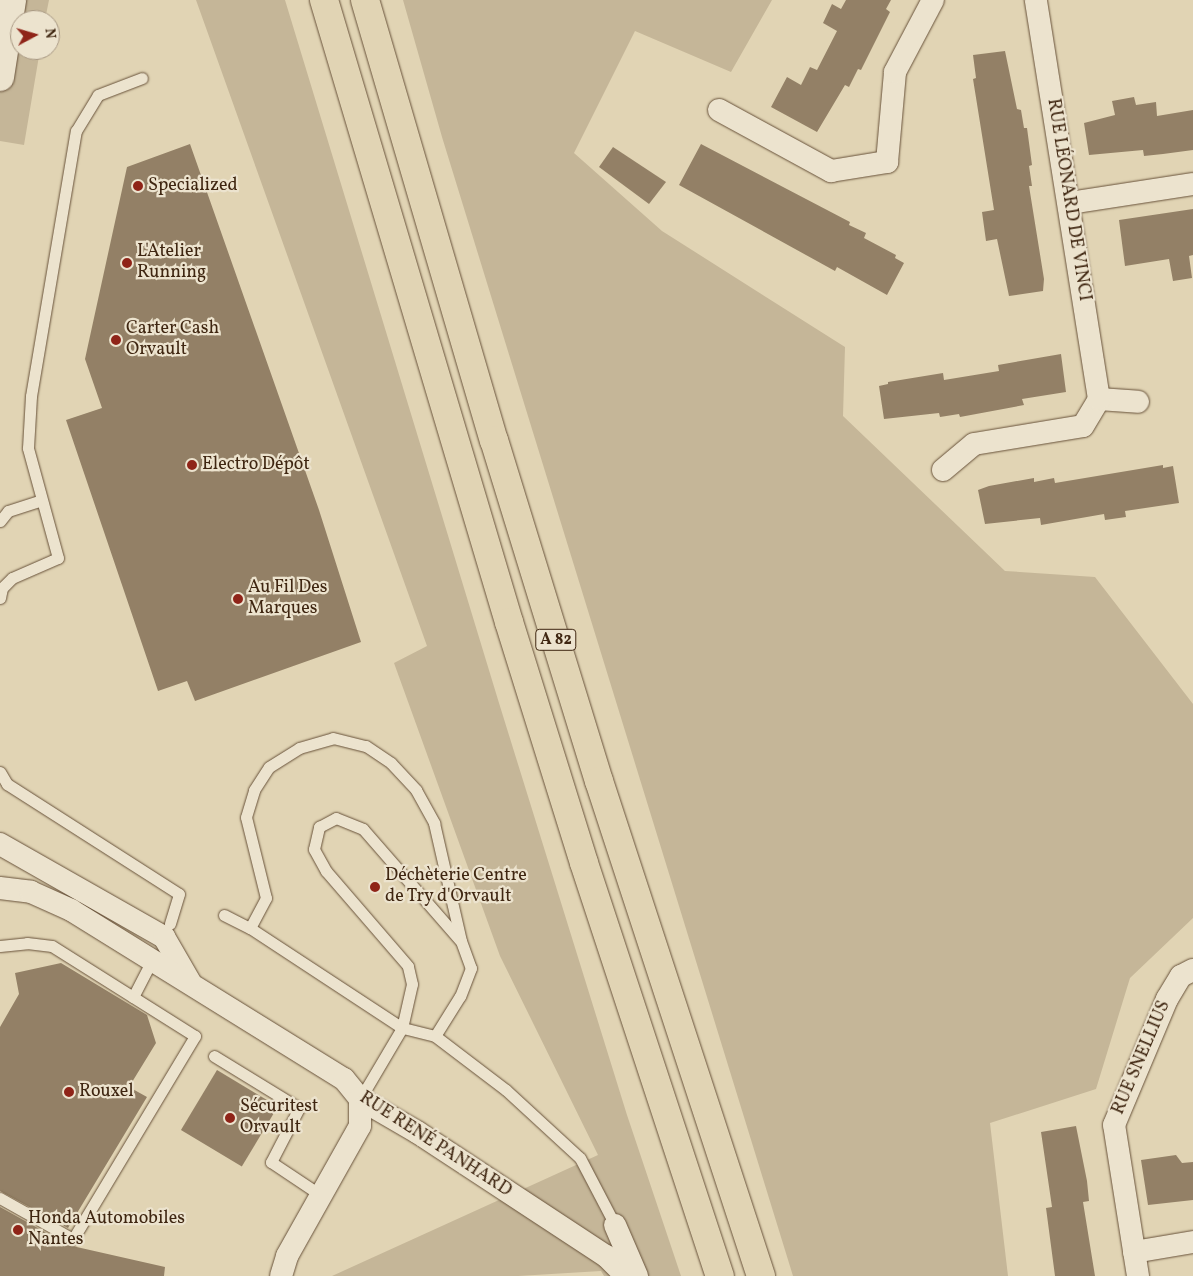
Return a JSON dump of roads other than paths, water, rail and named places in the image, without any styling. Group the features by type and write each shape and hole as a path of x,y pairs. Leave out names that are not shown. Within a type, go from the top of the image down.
{"highway":[{"name":"A 82","path":"324,0 509,622 584,863 720,1276"},
{"name":"A 82","path":"365,0 491,430 596,771 761,1276"}],"main road":[{"path":"0,77 12,0"}],"street":[{"path":"719,110 831,171 888,162 895,72 933,0"},
{"name":"RUE LÉONARD DE VINCI","path":"1036,0 1070,203 1099,399"},
{"path":"1070,203 1193,184"},
{"path":"943,470 974,444 1083,426 1099,399 1138,402"},
{"path":"0,844 167,931 152,960"},
{"name":"RUE RENÉ PANHARD","path":"0,888 32,892 71,910 344,1079 360,1099 417,1132 606,1256 626,1276"},
{"name":"RUE RENÉ PANHARD","path":"167,931 192,985"},
{"name":"RUE SNELLIUS","path":"1138,1276 1114,1125 1116,1115 1166,999 1181,976 1193,970"},
{"path":"282,1276 287,1256 360,1126 360,1099"},
{"path":"615,1225 637,1276"},
{"path":"1134,1252 1193,1242"}],"lane":[{"path":"0,598 2,588 12,578 58,558 28,448 31,396 76,132 98,95 142,78"},
{"path":"0,521 8,511 41,500"},
{"path":"250,928 266,898 246,817 254,790 268,767 300,748 332,738 366,746 391,763 416,790 434,823 461,941 471,968 460,996 435,1036"},
{"path":"0,772 7,784 179,894 167,931"},
{"path":"360,1099 402,1028 412,984 408,966 326,871 314,849 319,827 336,818 363,829 461,941"},
{"path":"224,914 250,928 402,1028 435,1036 506,1090 580,1158 615,1225"},
{"path":"0,946 27,943 52,946 195,1036 73,1239 0,1198"},
{"path":"133,997 152,960"},
{"path":"214,1056 299,1108 271,1162 322,1196"}],"place":[{"name":"Specialized","path":"138,186"},
{"name":"L'Atelier Running","path":"127,263"},
{"name":"Carter Cash Orvault","path":"116,340"},
{"name":"Electro Dépôt","path":"192,465"},
{"name":"Au Fil Des Marques","path":"238,599"},
{"name":"Déchèterie Centre de Try d'Orvault","path":"375,887"},
{"name":"Rouxel","path":"69,1092"},
{"name":"Sécuritest Orvault","path":"230,1118"},
{"name":"Honda Automobiles Nantes","path":"18,1230"}]}
